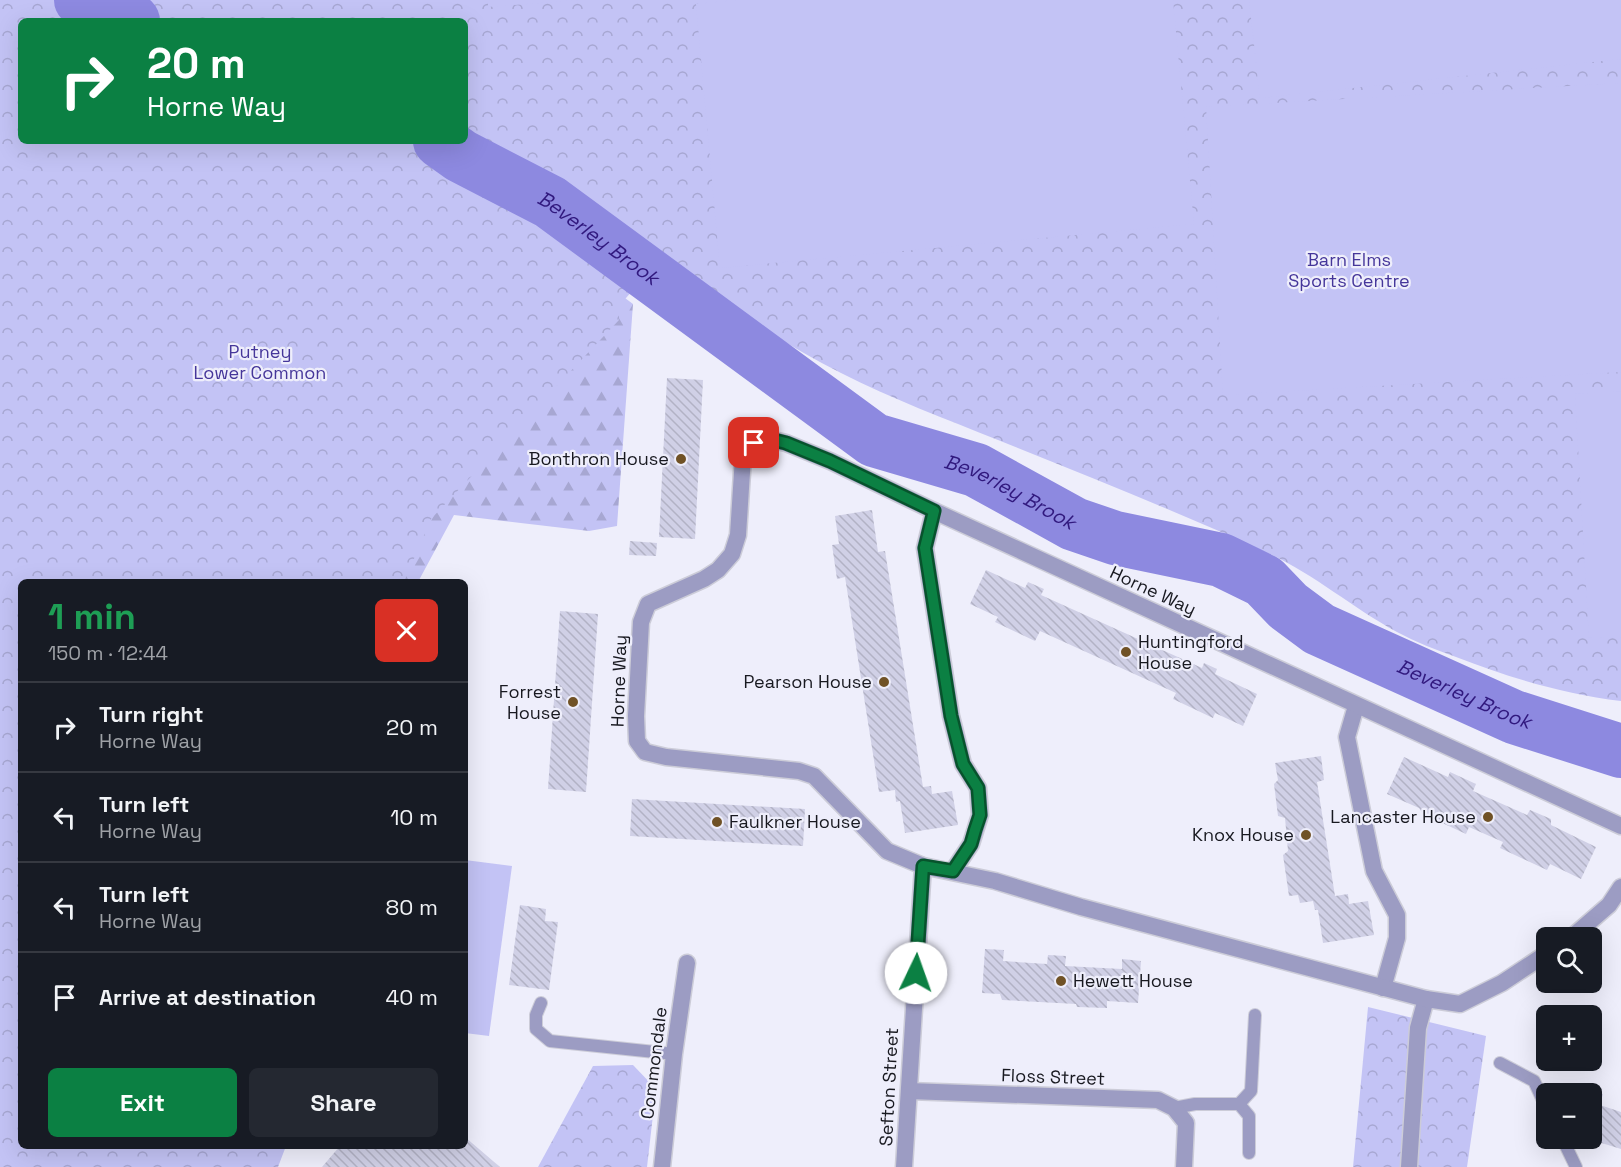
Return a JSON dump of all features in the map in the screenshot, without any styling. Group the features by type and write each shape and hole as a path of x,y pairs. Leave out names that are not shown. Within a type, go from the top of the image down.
{"street":[{"name":"Horne Way","path":"1536,961 1502,983 1460,1004 1426,999 1081,907 995,881 923,866 887,851 814,776 799,771 666,757 645,752 637,741 636,716 641,622 648,604 704,579 718,570 732,554 738,535 743,457 754,443 770,439 830,461 1356,706 1621,826"},
{"path":"934,511 925,548 951,716 963,764 978,788 980,815 971,844 953,871"},
{"path":"1356,706 1347,737 1351,759 1374,871 1397,915 1397,938 1383,988"},
{"name":"Sefton Street","path":"904,1167 923,866"},
{"path":"1584,927 1609,905 1621,887"},
{"name":"Commondale","path":"662,1167 674,1054 687,963"},
{"path":"1409,1167 1418,1028 1426,999"},
{"name":"Floss Street","path":"909,1091 1158,1100 1174,1107"},
{"path":"1174,1107 1186,1123 1184,1167"}],"lane":[{"path":"541,1003 536,1015 536,1029 550,1041 674,1054"},
{"path":"1174,1107 1195,1104 1239,1104 1251,1091 1255,1015"},
{"path":"1500,1063 1534,1081 1536,1085"},
{"path":"1239,1104 1249,1116 1249,1153"},
{"path":"1567,1149 1576,1167"}],"green space":[{"name":"Barn Elms Sports Centre","path":"0,0 1621,0 1621,701 1558,690 1517,678 1476,665 1411,639 1381,623 1287,562 1270,554 1203,524 899,400 841,373 749,320 661,258 619,306 619,320 431,519 405,579 18,579 18,1149 285,1149 278,1167 0,1167"},
{"path":"488,0 578,0 488,7"},
{"path":"736,0 1173,0 1194,224 720,268 696,4"},
{"path":"1249,0 1621,0 1621,59 1260,98"},
{"path":"1621,83 1621,372 1223,395 1206,107"},
{"path":"565,253 633,304 617,526 589,531 454,515 420,579 192,579"},
{"path":"1621,391 1621,637 1589,638 1575,394"},
{"path":"468,860 512,866 489,1036 468,1033"},
{"path":"1368,1007 1486,1036 1467,1167 1353,1167"},
{"path":"633,1065 656,1089 647,1167 538,1167 593,1066"}],"building":[{"name":"Bonthron House","path":"667,378 703,380 695,539 659,537"},
{"name":"Pearson House","path":"872,510 878,552 885,551 923,787 931,786 932,794 952,791 958,825 905,833 900,801 896,802 895,790 879,792 845,577 837,579 832,545 839,544 835,516"},
{"path":"630,541 657,543 656,556 629,555"},
{"name":"Huntingford House","path":"986,570 1025,588 1028,582 1044,589 1041,595 1202,668 1204,663 1217,669 1215,674 1257,694 1243,726 1215,713 1213,718 1173,699 1176,693 1040,631 1035,641 995,622 998,617 970,604"},
{"name":"Forrest House","path":"560,611 598,614 586,792 548,789"},
{"name":"Knox House","path":"1321,756 1324,780 1317,782 1335,896 1348,894 1349,904 1368,901 1374,935 1323,943 1318,910 1315,910 1313,901 1300,903 1298,895 1289,896 1283,855 1288,851 1285,818 1278,816 1274,784 1278,780 1275,763"},
{"name":"Lancaster House","path":"1404,757 1448,777 1450,772 1476,784 1473,791 1527,815 1530,810 1551,819 1551,825 1596,847 1581,879 1550,864 1547,870 1500,848 1503,842 1469,827 1466,834 1423,814 1419,808 1387,794"},
{"name":"Faulkner House","path":"632,799 805,809 803,846 630,836"},
{"path":"520,905 546,909 545,921 558,922 549,990 509,985"},
{"name":"Hewett House","path":"985,949 1004,950 1003,961 1047,964 1048,955 1066,956 1065,966 1122,969 1122,959 1141,961 1138,1003 1107,1001 1107,1008 1077,1007 1076,1004 1002,1000 1000,994 982,993"},
{"path":"1602,1106 1621,1112 1621,1149 1602,1143"},
{"path":"468,1140 500,1167 322,1167 337,1149 468,1149"}],"waterway":[{"name":"Beverley Brook","path":"81,0 126,18"},
{"name":"Beverley Brook","path":"444,144 461,156 550,202 874,440 976,470 1074,524 1115,538 1221,560 1264,581 1288,606 1319,629 1514,717 1621,751"}],"place":[{"name":"Bonthron House","path":"681,459"},
{"name":"Huntingford House","path":"1126,652"},
{"name":"Pearson House","path":"884,682"},
{"name":"Forrest House","path":"573,702"},
{"name":"Lancaster House","path":"1488,817"},
{"name":"Faulkner House","path":"717,822"},
{"name":"Knox House","path":"1306,835"},
{"name":"Hewett House","path":"1061,981"}],"route":[{"path":"754,443 770,439 786,443 830,461 934,511 925,548 929,579 951,716 963,764 978,788 980,815 971,844 953,871 923,866 916,973"}],"park label":[{"name":"Putney Lower Common","path":"260,362"}]}
